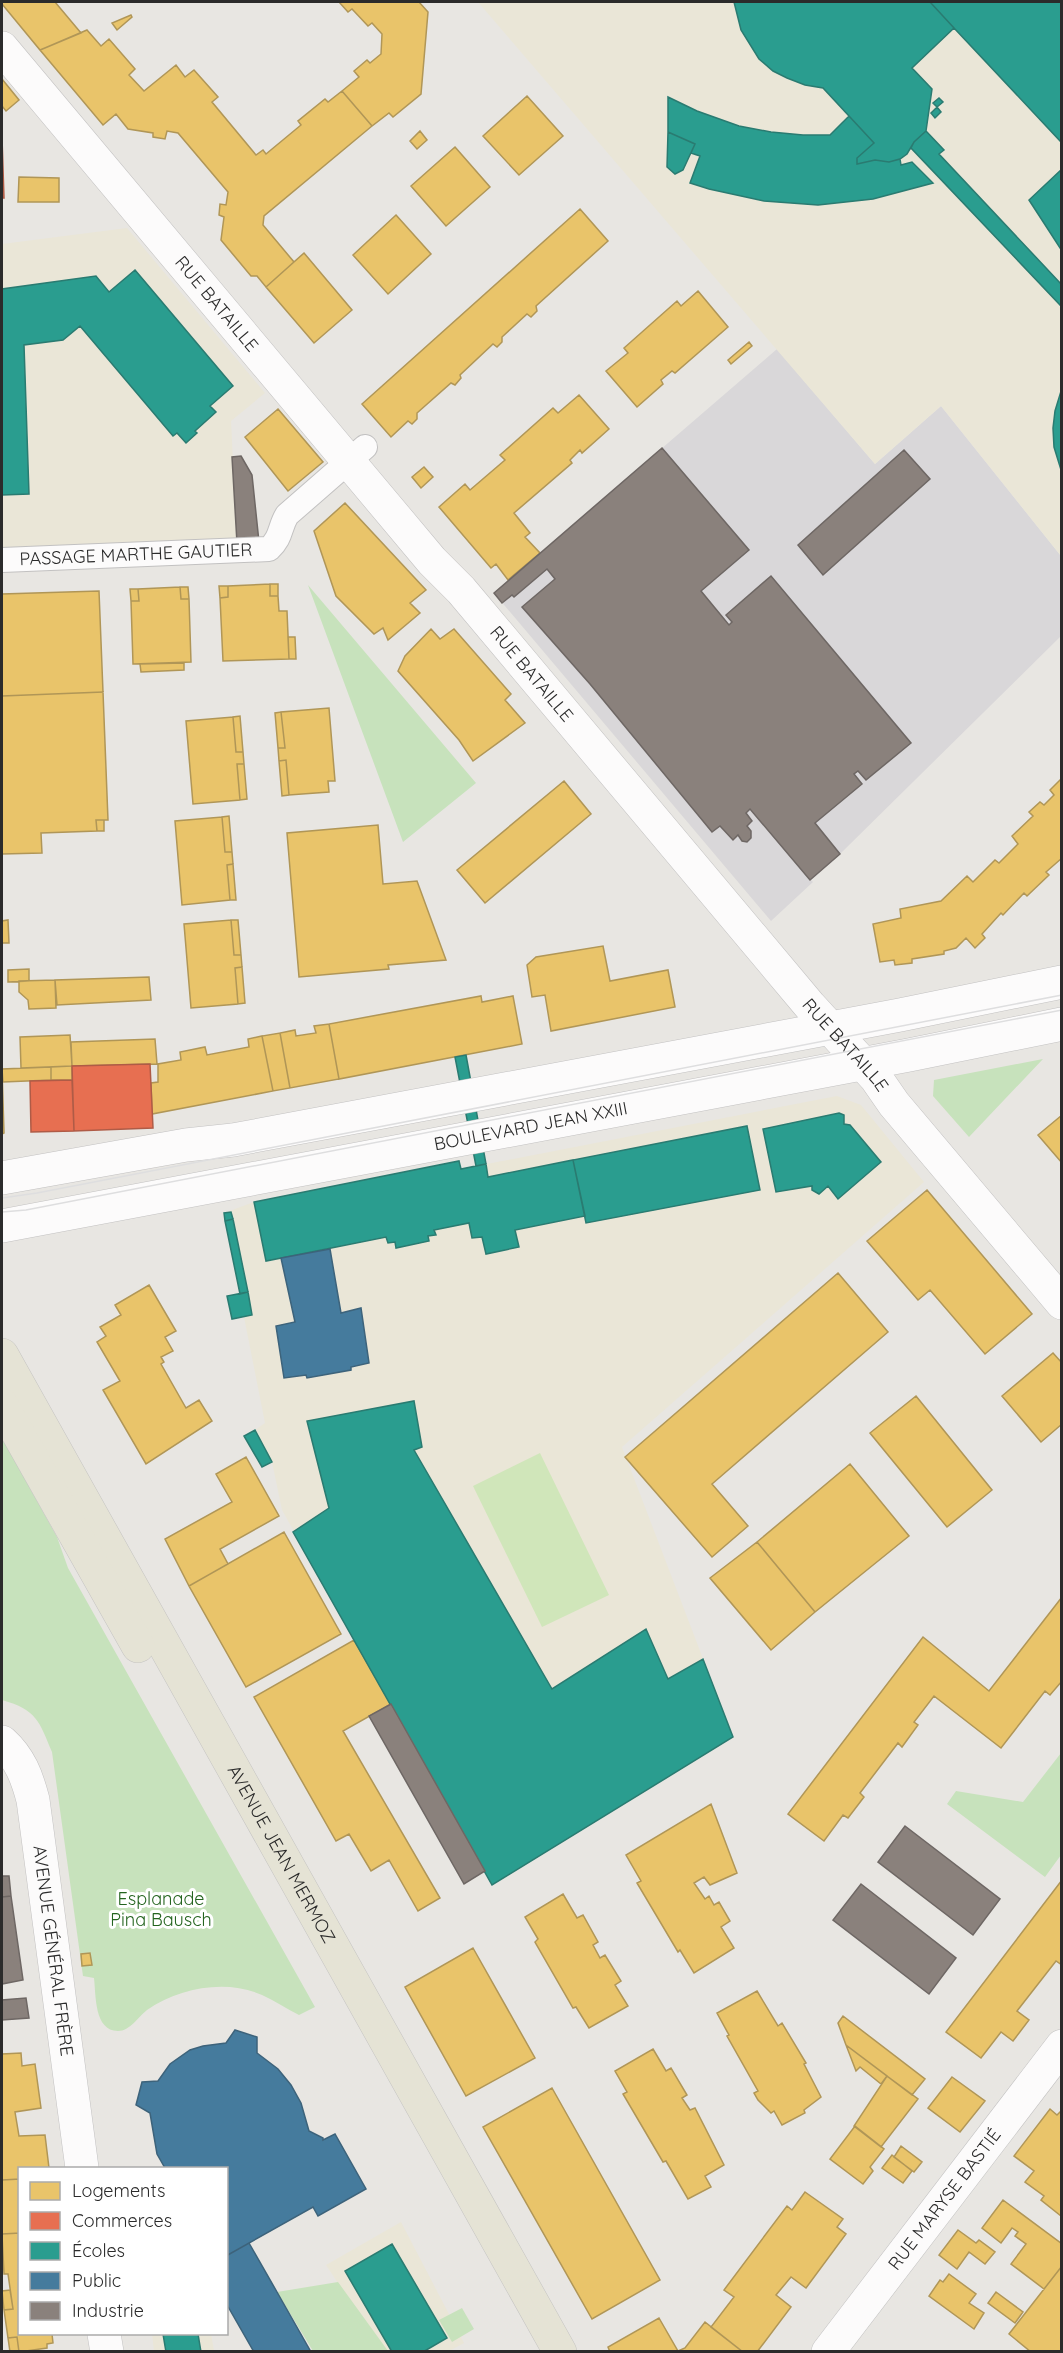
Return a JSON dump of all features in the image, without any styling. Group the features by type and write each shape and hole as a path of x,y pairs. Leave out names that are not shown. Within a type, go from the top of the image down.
{"main road":[{"name":"AVENUE JEAN MERMOZ","path":"2,1355 560,2352"},
{"name":"AVENUE JEAN MERMOZ","path":"2,1405 538,2352"}],"street":[{"name":"RUE BATAILLE","path":"2,48 357,454 432,561 461,590 831,1028 876,1078 894,1104 1062,1303"},
{"name":"PASSAGE MARTHE GAUTIER","path":"2,560 269,549 279,540 282,522 287,515 357,454"},
{"path":"2,1178 186,1145 233,1140 831,1028 1062,982"},
{"name":"BOULEVARD JEAN XXIII","path":"2,1226 862,1064 1062,1024"},
{"name":"AVENUE GÉNÉRAL FRÈRE","path":"2,1742 14,1753 26,1774 33,1800 82,2167"},
{"name":"RUE MARYSE BASTIÉ","path":"828,2352 1062,2046"},
{"path":"104,2335 107,2352"}],"shaded area":[{"path":"478,2 1061,2 1061,556 941,406 875,464"},
{"path":"127,228 265,393 231,421 237,543 2,552 2,244"},
{"path":"777,349 875,464 941,406 1061,556 1061,636 840,854 810,879 813,882 771,921 494,593"},
{"path":"837,1096 861,1105 924,1182 622,1447 733,1737 492,1885 282,1510 272,1462 255,1430 265,1423 244,1317 232,1319 227,1296 240,1293 224,1213 254,1202 459,1161 461,1169"},
{"path":"401,2222 464,2343 449,2351 383,2351 326,2265"},
{"path":"152,2335 211,2335 214,2351 154,2351"}],"green space":[{"path":"308,585 476,783 403,842"},
{"path":"1043,1059 969,1137 933,1096 934,1080"},
{"name":"Esplanade Pina Bausch","path":"2,1438 57,1537 68,1568 315,2007 299,2015 248,1990 218,1987 188,1991 173,1996 147,2010 130,2026 122,2030 110,2029 100,2019 94,1978 83,1976 52,1752 35,1718 23,1708 2,1700"},
{"path":"540,1453 609,1595 542,1627 473,1486"},
{"path":"1061,1753 1061,1855 1045,1877 947,1804 956,1791 1023,1802"},
{"path":"338,2282 388,2351 313,2351 277,2292"},
{"path":"462,2308 474,2329 452,2342 439,2320"}],"building: Logements":[{"path":"2,2 55,2 81,33 40,50"},
{"path":"339,2 419,2 428,12 421,94 393,117 389,113 372,126 342,91 359,77 354,71 367,60 370,63 381,54 382,34 372,23 368,26 352,9 348,12"},
{"path":"131,15 132,17 117,30 112,23"},
{"path":"87,30 101,46 109,39 135,69 129,75 144,91 176,65 185,77 194,70 218,97 212,102 256,155 263,150 266,154 301,125 298,121 325,99 328,102 342,91 372,126 264,216 263,225 294,262 266,287 257,276 251,276 221,240 224,217 219,215 220,204 226,205 228,192 178,133 167,131 165,139 153,137 153,133 128,129 116,114 103,125 40,50"},
{"path":"2,79 19,100 6,111 2,106"},
{"path":"527,96 563,136 519,175 483,136"},
{"path":"420,131 427,140 417,149 410,141"},
{"path":"455,147 490,187 446,226 411,186"},
{"path":"19,177 59,178 59,202 18,202"},
{"path":"580,209 608,241 536,306 537,311 531,317 527,314 502,337 502,342 497,347 493,344 460,375 461,378 455,385 451,383 417,413 417,419 412,424 408,421 391,437 362,404"},
{"path":"396,215 431,254 388,294 353,255"},
{"path":"304,253 352,310 314,343 266,287"},
{"path":"698,291 728,327 675,373 672,371 661,380 663,384 637,407 606,371 628,353 624,348 677,301 681,306"},
{"path":"749,342 752,346 731,364 728,360"},
{"path":"579,395 609,429 582,453 580,450 570,460 572,463 514,513 530,533 525,537 540,553 508,580 496,564 491,568 439,507 465,484 470,490 505,460 500,455 553,408 558,413"},
{"path":"278,409 323,462 288,491 245,437"},
{"path":"424,467 433,477 421,488 412,477"},
{"path":"345,503 426,590 410,603 420,613 388,640 383,628 374,634 336,596 314,531"},
{"path":"270,584 270,596 278,596 279,611 287,611 289,659 223,661 220,598 228,597 228,586"},
{"path":"270,584 278,584 278,596 270,596"},
{"path":"219,586 228,586 228,597 220,598"},
{"path":"180,587 181,599 189,599 191,662 133,664 131,601 139,601 138,589"},
{"path":"180,587 188,587 189,599 181,599"},
{"path":"130,589 138,589 139,601 131,601"},
{"path":"99,591 103,692 2,696 2,594"},
{"path":"431,629 440,639 454,629 511,694 505,700 525,723 473,761 459,740 398,671 405,656"},
{"path":"288,637 295,637 296,659 289,659"},
{"path":"184,663 184,670 141,672 140,664"},
{"path":"103,692 108,820 96,820 97,831 41,833 42,853 2,854 2,696"},
{"path":"329,708 335,781 328,781 329,792 289,795 286,760 279,761 278,748 285,748 281,712"},
{"path":"281,712 285,748 278,748 275,713"},
{"path":"240,716 243,752 236,752 233,717"},
{"path":"233,717 236,752 243,752 244,764 237,764 240,800 193,804 186,721"},
{"path":"286,760 289,795 282,796 279,761"},
{"path":"237,764 244,764 247,799 240,800"},
{"path":"1062,778 1062,858 1046,872 1049,875 1027,896 1024,893 1003,915 1001,913 982,934 985,938 975,948 966,938 956,948 944,951 944,954 912,959 912,963 895,965 894,960 880,962 873,924 901,918 900,909 941,901 967,876 973,882 995,860 999,863 1018,844 1012,836 1033,816 1029,812 1040,802 1044,805 1054,795 1050,790"},
{"path":"564,781 591,814 485,903 457,870"},
{"path":"229,816 232,852 225,852 222,817"},
{"path":"222,817 225,852 232,852 233,864 227,865 230,900 182,905 175,821"},
{"path":"96,820 104,820 104,831 97,831"},
{"path":"378,825 383,884 417,881 446,960 388,965 389,969 299,977 287,833"},
{"path":"233,864 236,900 230,900 227,865"},
{"path":"8,920 9,943 2,943 2,921"},
{"path":"231,920 238,920 241,955 234,955"},
{"path":"231,920 234,955 241,955 242,967 235,968 238,1004 191,1008 184,924"},
{"path":"603,946 610,981 668,970 675,1007 551,1031 545,995 532,997 527,965 536,957"},
{"path":"242,967 245,1003 238,1004 235,968"},
{"path":"29,969 29,981 8,982 8,970"},
{"path":"149,977 151,1000 57,1005 55,980"},
{"path":"55,980 56,1008 29,1009 28,1000 19,992 19,981"},
{"path":"481,996 482,1002 513,996 522,1044 339,1079 329,1024"},
{"path":"329,1024 339,1079 290,1088 280,1033 295,1030 296,1036 316,1033 314,1026"},
{"path":"280,1033 290,1088 273,1091 262,1036"},
{"path":"70,1035 72,1066 21,1068 20,1037"},
{"path":"262,1036 273,1091 152,1114 151,1083 158,1082 158,1064 181,1060 180,1052 205,1047 207,1055 249,1047 248,1039"},
{"path":"155,1039 157,1064 72,1066 71,1042"},
{"path":"72,1066 72,1080 51,1080 51,1067"},
{"path":"51,1067 51,1080 3,1082 2,1069"},
{"path":"2,1069 4,1133 2,1134"},
{"path":"1062,1115 1062,1163 1038,1135"},
{"path":"927,1190 1032,1314 985,1354 930,1290 918,1300 867,1241"},
{"path":"838,1273 888,1332 712,1484 748,1526 712,1557 625,1457"},
{"path":"149,1285 176,1331 165,1337 173,1351 161,1357 164,1362 161,1364 186,1408 199,1400 212,1421 146,1464 103,1390 120,1381 97,1342 106,1336 100,1327 121,1315 115,1305"},
{"path":"1053,1353 1062,1363 1062,1424 1041,1442 1002,1396"},
{"path":"916,1396 992,1490 947,1527 870,1433"},
{"path":"246,1457 279,1516 220,1549 228,1564 189,1586 165,1539 232,1502 216,1474"},
{"path":"850,1464 909,1536 815,1612 757,1542"},
{"path":"284,1532 341,1634 246,1687 189,1586"},
{"path":"757,1542 815,1612 771,1650 710,1578"},
{"path":"1062,1597 1062,1681 1050,1695 1045,1691 1001,1748 934,1696 914,1722 918,1725 902,1747 898,1743 860,1793 864,1797 848,1818 843,1815 824,1841 788,1814 923,1637 989,1691"},
{"path":"354,1640 391,1704 343,1731 440,1898 418,1911 389,1860 371,1871 349,1834 336,1841 254,1697"},
{"path":"711,1804 737,1873 710,1885 704,1877 694,1883 705,1899 709,1896 714,1905 719,1902 730,1921 721,1927 734,1948 694,1973 680,1950 678,1952 637,1883 641,1881 626,1855"},
{"path":"1062,1880 1062,1965 1056,1961 1017,2011 1029,2020 1013,2041 1001,2032 981,2058 946,2032"},
{"path":"563,1894 577,1918 583,1915 598,1942 593,1945 600,1958 605,1955 621,1981 615,1985 628,2006 589,2028 576,2007 573,2008 535,1942 538,1939 525,1917"},
{"path":"473,1948 535,2058 466,2096 405,1987"},
{"path":"90,1953 92,1965 82,1966 81,1954"},
{"path":"757,1991 778,2026 782,2023 806,2063 804,2064 821,2097 804,2110 805,2113 782,2125 774,2111 771,2113 758,2100 754,2093 758,2091 727,2036 729,2035 717,2013"},
{"path":"843,2016 925,2079 912,2095 846,2045 838,2023"},
{"path":"846,2045 887,2076 881,2084 860,2067 856,2071"},
{"path":"653,2049 666,2071 671,2068 687,2095 682,2098 690,2110 695,2108 724,2165 705,2176 711,2187 688,2199 623,2094 627,2092 615,2071"},
{"path":"21,2053 22,2066 35,2064 41,2108 15,2112 19,2136 45,2135 49,2167 18,2167 18,2179 2,2180 2,2054"},
{"path":"887,2076 918,2099 881,2147 854,2126"},
{"path":"952,2077 985,2101 960,2132 928,2108"},
{"path":"552,2088 660,2280 592,2319 483,2127"},
{"path":"1050,2109 1057,2115 1062,2110 1061,2216 1041,2200 1044,2196 1025,2182 1034,2171 1014,2156"},
{"path":"855,2126 884,2149 870,2167 873,2171 863,2184 830,2159"},
{"path":"901,2146 922,2162 914,2172 894,2157"},
{"path":"892,2155 912,2171 903,2183 882,2168"},
{"path":"18,2179 18,2233 2,2234 2,2180"},
{"path":"805,2192 843,2219 837,2227 846,2234 806,2288 791,2277 776,2295 791,2307 757,2352 743,2352 711,2327 734,2297 724,2290 787,2206 792,2210"},
{"path":"1003,2200 1062,2244 1062,2266 1044,2289 1011,2264 1026,2244 1015,2236 1018,2232 1012,2228 1001,2243 982,2228"},
{"path":"958,2230 976,2243 979,2240 995,2252 985,2264 969,2252 957,2269 939,2255"},
{"path":"18,2233 18,2335 52,2335 53,2343 47,2344 47,2348 19,2352 17,2337 8,2338 4,2310 13,2309 8,2274 4,2274 2,2234"},
{"path":"1062,2266 1062,2352 1031,2352 1009,2334"},
{"path":"949,2274 976,2294 969,2303 984,2313 974,2329 929,2296 940,2280 943,2282"},
{"path":"10,2290 13,2309 4,2310 2,2291"},
{"path":"996,2292 1023,2312 1015,2323 988,2303"},
{"path":"659,2318 678,2351 685,2348 705,2322 743,2352 610,2352 608,2347"},
{"path":"17,2337 19,2352 10,2352 8,2338"}],"building: Commerces":[{"path":"2,138 4,198 2,198"},
{"path":"150,1064 153,1128 74,1131 72,1066"},
{"path":"72,1080 74,1131 31,1132 30,1081"}],"building: Écoles":[{"path":"734,2 930,2 954,28 912,68 932,89 926,131 900,159 889,162 875,160 857,164 857,158 874,143 823,88 805,85 787,78 773,71 759,59 741,30"},
{"path":"930,2 1062,2 1062,143 954,28"},
{"path":"668,97 697,111 739,126 771,132 830,135 849,116 874,143 857,158 857,164 875,160 889,162 900,159 901,165 912,162 933,183 873,199 818,205 764,201 690,183 700,156 691,153 695,144 668,132"},
{"path":"939,98 943,102 937,107 933,103"},
{"path":"937,107 941,112 935,118 931,113"},
{"path":"926,131 944,150 939,154 1062,285 1062,307 911,148"},
{"path":"668,132 695,144 683,170 675,174 667,167"},
{"path":"1062,169 1062,251 1029,200"},
{"path":"135,270 233,386 210,406 216,412 195,431 197,433 186,443 177,433 173,436 80,326 63,340 24,345 29,494 2,495 2,289 96,276 109,292"},
{"path":"1062,388 1062,473 1054,447 1053,428"},
{"path":"466,1055 486,1164 476,1166 455,1057"},
{"path":"839,1113 844,1115 844,1124 850,1125 881,1162 838,1199 828,1186 819,1194 812,1190 812,1186 776,1192 763,1129"},
{"path":"747,1126 760,1190 586,1223 573,1160"},
{"path":"573,1160 585,1216 515,1230 519,1247 486,1254 482,1237 472,1238 469,1223 434,1230 436,1235 428,1236 429,1241 396,1248 395,1242 388,1243 386,1237 266,1261 254,1202 459,1161 461,1169 486,1164 488,1177"},
{"path":"231,1212 233,1219 225,1221 224,1213"},
{"path":"233,1219 248,1292 240,1294 225,1221"},
{"path":"248,1292 252,1315 232,1319 227,1296"},
{"path":"414,1401 422,1447 414,1450 552,1689 646,1629 668,1679 703,1659 733,1737 492,1885 293,1532 329,1508 307,1421"},
{"path":"255,1430 272,1462 262,1467 244,1436"},
{"path":"392,2244 447,2338 423,2352 392,2352 345,2271"},
{"path":"163,2335 198,2335 201,2352 166,2352"}],"building: Public":[{"path":"330,1249 341,1313 361,1308 369,1363 351,1367 351,1370 307,1378 306,1375 284,1378 276,1326 295,1322 281,1258"},
{"path":"235,2030 257,2037 257,2053 278,2069 291,2085 301,2103 309,2131 323,2140 335,2134 366,2189 318,2216 313,2207 228,2255 228,2167 164,2167 157,2154 150,2113 136,2105 142,2082 158,2081 170,2064 190,2050 226,2043"},
{"path":"249,2243 311,2352 254,2352 228,2306 228,2255"}],"building: Industrie":[{"path":"662,448 749,550 701,591 729,625 732,622 726,615 771,576 911,743 866,780 858,771 854,774 862,784 815,823 840,854 810,880 750,809 746,813 752,821 747,826 751,831 751,838 747,842 742,841 738,835 733,840 720,826 712,832 590,684 522,607 555,579 547,569 514,597 512,595 502,603 494,593"},
{"path":"904,450 930,479 823,575 798,545"},
{"path":"241,456 252,475 259,542 237,543 232,457"},
{"path":"391,1704 485,1871 464,1884 369,1716"},
{"path":"905,1826 1000,1899 973,1935 878,1862"},
{"path":"2,1876 9,1876 11,1896 2,1897"},
{"path":"861,1884 956,1958 929,1994 833,1920"},
{"path":"11,1896 23,1980 2,1984 2,1897"},
{"path":"26,1998 29,2018 2,2020 2,2000"}],"tram line":[{"path":"2,1198 1062,995"},
{"path":"2,1212 26,1210 1062,1010"}]}
